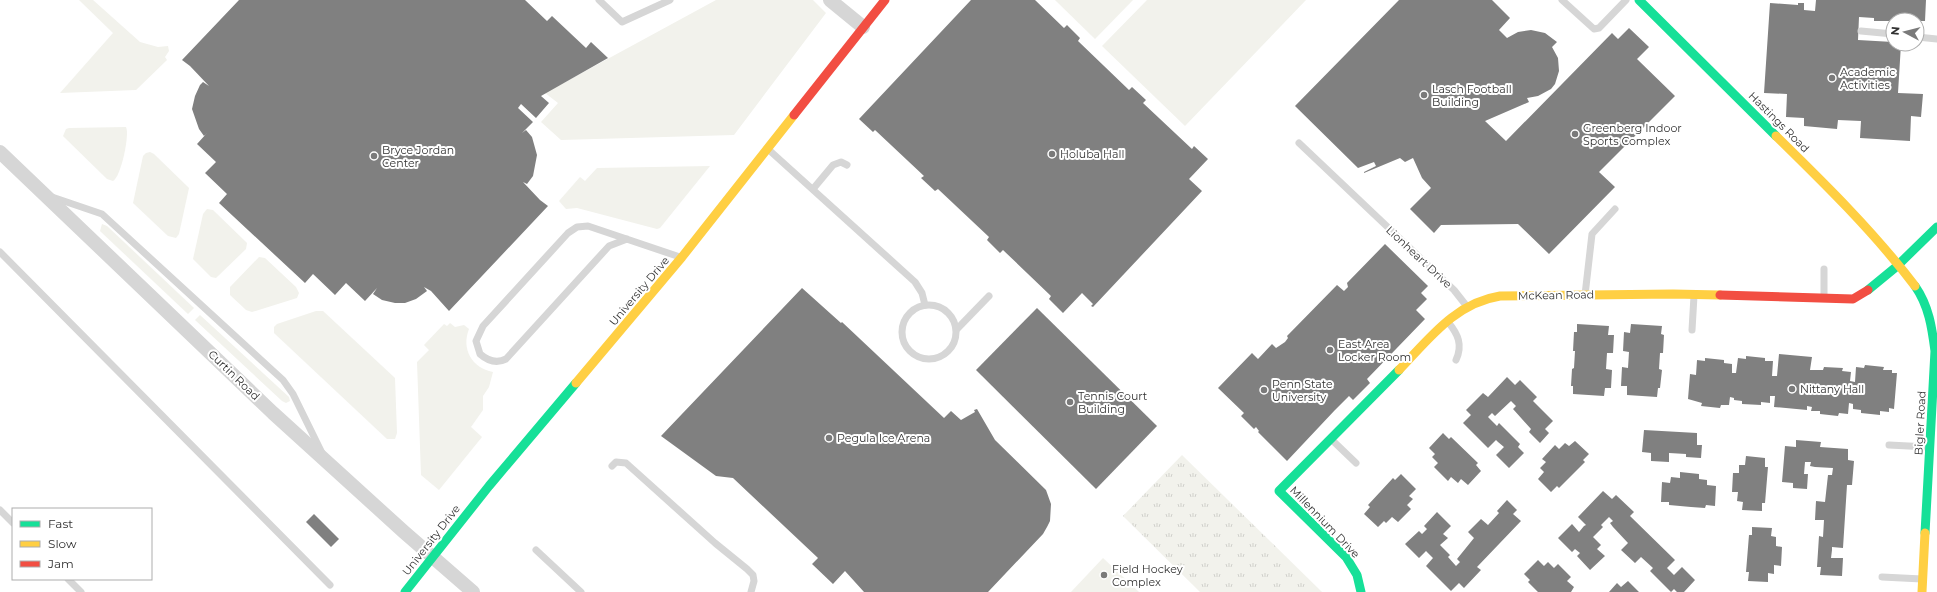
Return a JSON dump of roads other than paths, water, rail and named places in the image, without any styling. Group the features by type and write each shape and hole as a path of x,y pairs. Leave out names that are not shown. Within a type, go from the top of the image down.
{"street":[{"path":"830,0 863,27"},
{"name":"University Drive","path":"405,592 489,486 682,257 885,0"},
{"name":"Hastings Road","path":"1639,0 1838,198 1898,264"},
{"name":"Curtin Road","path":"0,152 267,407 473,592"},
{"name":"McKean Road","path":"1279,491 1446,321 1467,306 1486,298 1500,296 1695,294 1849,300 1861,296 1937,227"},
{"name":"Bigler Road","path":"1898,264 1933,314 1935,351 1930,448 1932,494 1922,592"},
{"name":"Millennium Drive","path":"1279,491 1346,557 1357,574 1361,592"}],"lane":[{"path":"599,0 622,22 658,2 670,0"},
{"path":"1562,0 1594,29 1599,28 1626,0"},
{"path":"1861,31 1885,33"},
{"path":"1925,38 1937,39"},
{"name":"Lionheart Drive","path":"1299,143 1454,290 1467,306"},
{"path":"768,149 915,282 922,293 925,305"},
{"path":"813,189 833,165 841,162 847,165"},
{"path":"45,195 88,208 102,214 283,380 293,394 325,458"},
{"path":"1585,295 1592,234 1615,209"},
{"path":"627,239 609,246 506,359 498,362 480,354 476,341 483,326 571,230 577,227 588,226 682,257"},
{"path":"0,252 330,586"},
{"path":"1824,269 1824,299"},
{"path":"1692,330 1695,294"},
{"path":"957,329 989,296"},
{"path":"925,305 935,305 945,309 953,318 957,329 954,345 943,356 933,360 923,359 913,354 906,347 902,336 903,326 907,316 915,309 925,305"},
{"path":"1446,321 1455,331 1459,341 1460,351 1456,360"},
{"path":"1330,439 1356,463"},
{"path":"1889,445 1930,448"},
{"path":"612,466 616,462 626,463 715,543 747,569 753,575 754,581 751,592"},
{"path":"0,510 12,522"},
{"path":"536,550 581,592"},
{"path":"1882,577 1923,579"},
{"path":"69,580 81,592"}],"place":[{"name":"Academic Activities","path":"1832,78"},
{"name":"Lasch Football Building","path":"1424,95"},
{"name":"Greenberg Indoor Sports Complex","path":"1575,134"},
{"name":"Holuba Hall","path":"1052,154"},
{"name":"Bryce Jordan Center","path":"374,156"},
{"name":"East Area Locker Room","path":"1330,350"},
{"name":"Nittany Hall","path":"1792,389"},
{"name":"Penn State University","path":"1264,390"},
{"name":"Tennis Court Building","path":"1070,402"},
{"name":"Pegula Ice Arena","path":"829,438"},
{"name":"Field Hockey Complex","path":"1104,575"}]}
